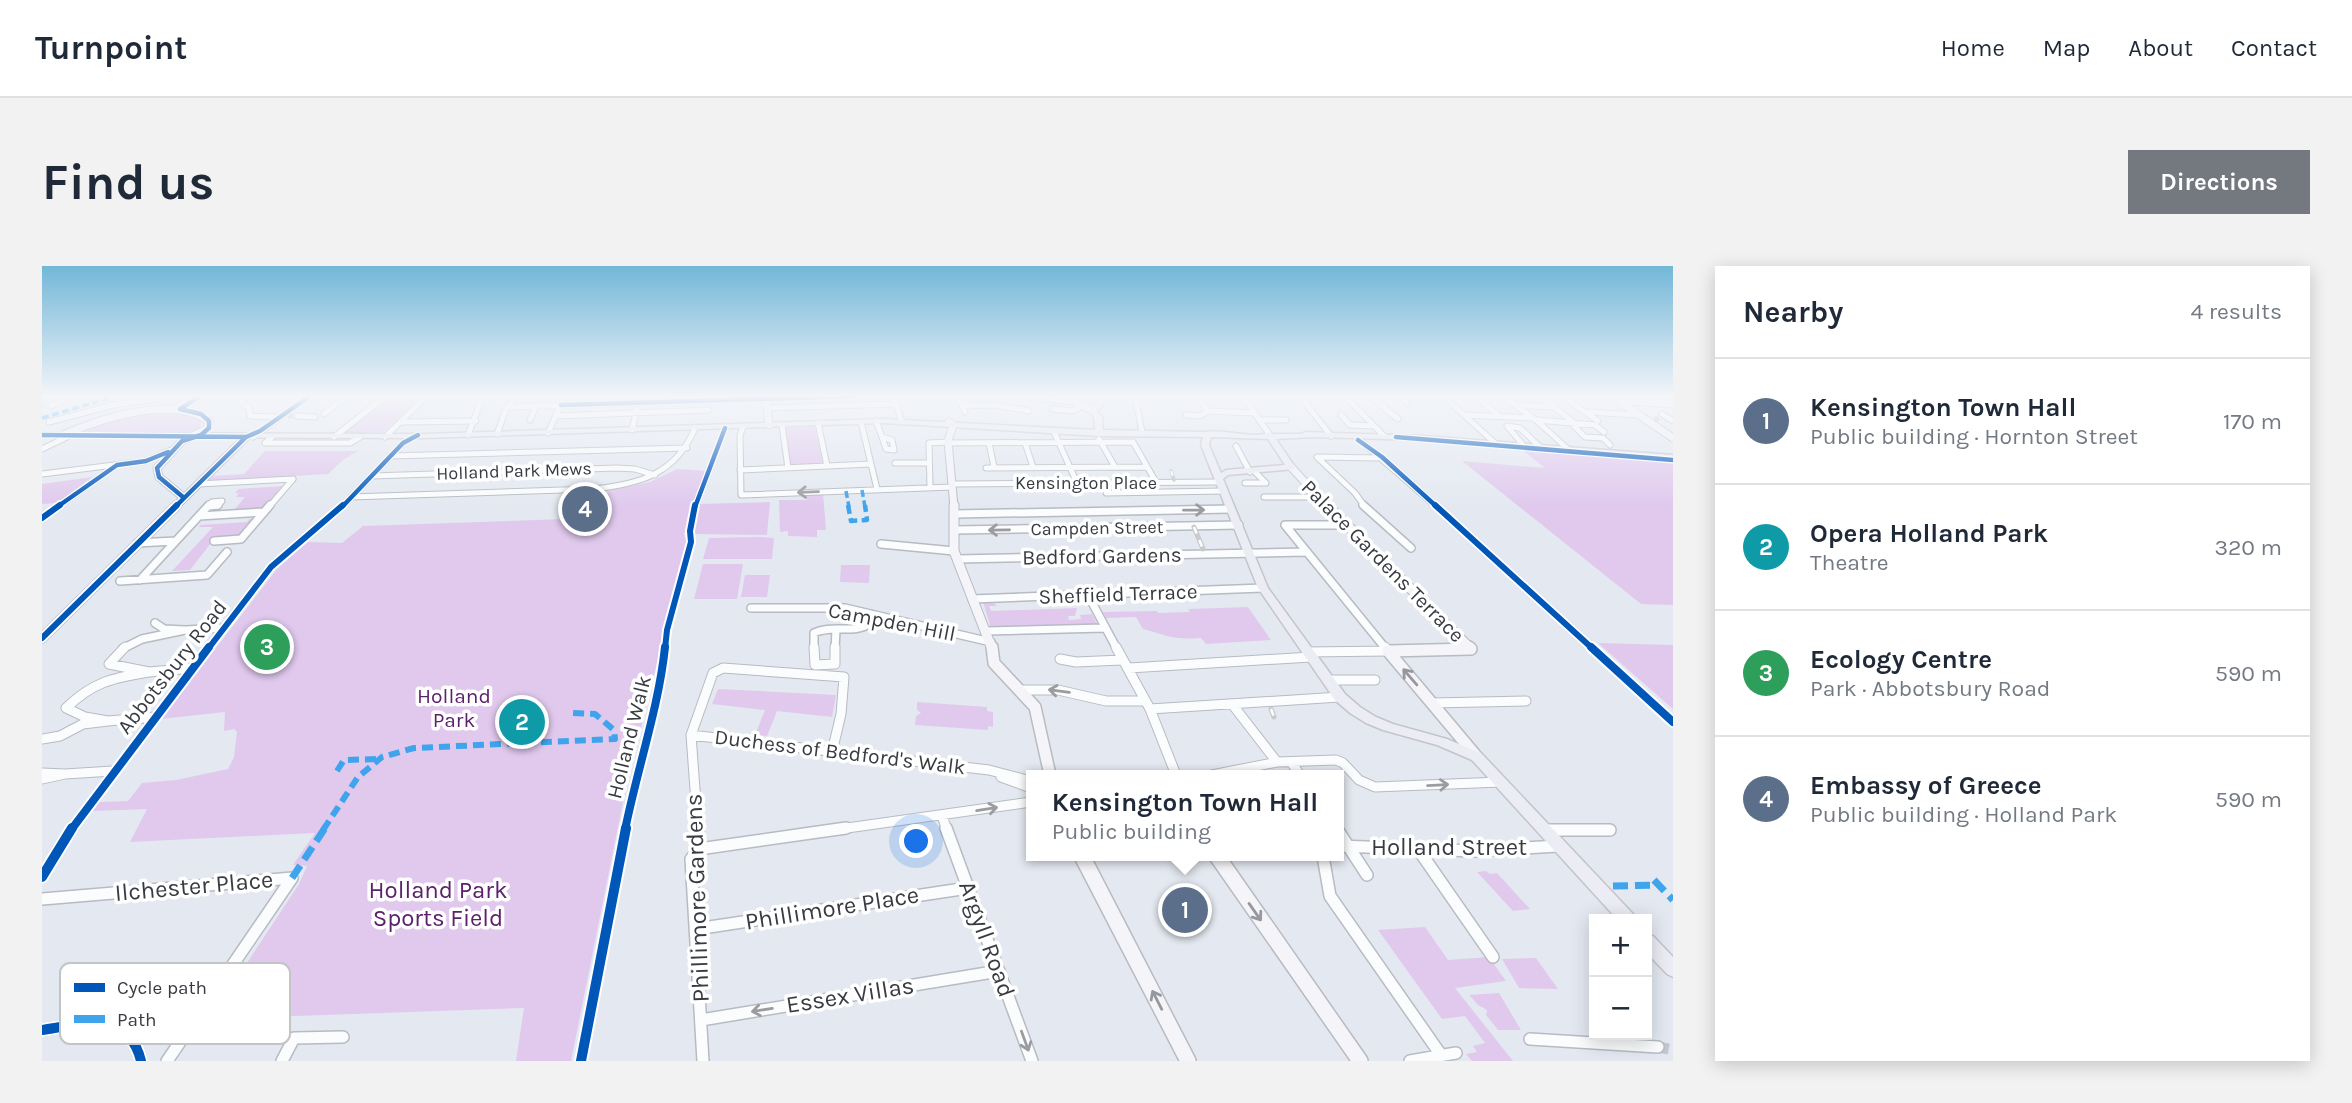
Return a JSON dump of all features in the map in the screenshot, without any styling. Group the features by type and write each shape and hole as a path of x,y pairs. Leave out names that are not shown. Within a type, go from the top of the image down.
{"main road":[{"path":"42,436 409,437 543,433"},
{"path":"1104,433 1206,438"},
{"path":"1154,433 1206,438 1221,435 1415,436 1496,444 1522,443 1569,450 1614,449 1673,458"},
{"name":"Palace Gardens Terrace","path":"1270,435 1291,467"},
{"path":"42,436 66,436"},
{"path":"1206,438 1247,552 1264,588 1340,697 1353,710 1378,725 1456,746 1477,757 1622,914"},
{"path":"1220,478 1291,467"},
{"path":"1652,946 1673,969"}],"street":[{"path":"42,447 74,433"},
{"path":"183,497 159,477 157,468 182,441 201,433"},
{"path":"42,638 183,497 256,433"},
{"path":"334,437 339,433"},
{"path":"385,437 389,433"},
{"path":"351,497 603,488 630,484 655,475 677,460 693,433"},
{"path":"741,433 740,470 871,464"},
{"path":"783,433 788,468"},
{"path":"820,433 827,466"},
{"path":"864,433 877,489"},
{"path":"950,433 956,555 988,637 994,663 1035,707 1049,770"},
{"path":"1055,433 1077,483"},
{"path":"1101,433 1133,442 1156,482"},
{"path":"930,488 929,443 1059,442 1101,433"},
{"path":"1101,433 1115,467"},
{"path":"1381,433 1384,436"},
{"path":"1484,433 1496,444"},
{"path":"1513,433 1522,443"},
{"path":"1525,433 1537,445"},
{"path":"1550,433 1569,450"},
{"path":"1581,433 1585,437 1603,438 1614,449"},
{"path":"1359,436 1383,455 1382,458 1673,722"},
{"path":"42,447 54,437"},
{"path":"272,437 265,443 351,443 360,437"},
{"path":"351,497 409,437"},
{"path":"989,443 990,468 1147,467"},
{"path":"1025,443 1033,467"},
{"path":"1236,446 1252,471 1267,485 1245,483"},
{"path":"390,456 687,447"},
{"path":"146,461 171,450"},
{"path":"1382,458 1317,457 1355,493 1360,503 1410,548"},
{"path":"42,474 146,461 161,463"},
{"path":"895,463 929,463"},
{"path":"43,517 117,465"},
{"name":"Palace Gardens Terrace","path":"1291,467 1345,525 1471,649 1388,651"},
{"name":"Holland Park Mews","path":"372,476 617,468 632,468 655,475"},
{"name":"Kensington Place","path":"740,470 740,495 952,485 1156,482 1220,478"},
{"path":"198,484 293,478 241,540 214,541"},
{"path":"1106,494 1220,478"},
{"name":"Abbotsbury Road","path":"42,877 45,866 82,812 271,567 351,497"},
{"path":"1264,497 1318,497"},
{"path":"140,580 209,506"},
{"path":"955,513 1231,509"},
{"path":"199,516 264,512"},
{"path":"1065,512 1073,529"},
{"name":"Campden Street","path":"954,530 1239,525"},
{"path":"1345,525 1285,525 1477,757"},
{"path":"136,543 175,541"},
{"name":"Bedford Gardens","path":"881,544 956,555 1307,552"},
{"path":"120,581 207,575 227,552"},
{"name":"Sheffield Terrace","path":"972,599 1264,588"},
{"path":"1088,595 1148,705 1174,770"},
{"name":"Campden Hill","path":"751,608 838,607 988,637 1104,628"},
{"path":"836,630 834,665 815,665 814,633 822,629 864,628 870,623 871,614"},
{"path":"155,623 162,631"},
{"path":"127,673 109,662 124,646 162,631 224,628"},
{"path":"1129,668 1309,654 1388,651"},
{"path":"1060,659 1076,662 1122,660"},
{"path":"86,721 66,708 86,689 127,673 193,668"},
{"path":"691,735 713,673 719,668 838,674 846,680 832,752"},
{"path":"1328,680 1375,680"},
{"path":"1019,690 1058,690 1097,700 1148,705 1232,704 1340,697"},
{"path":"1433,703 1526,701"},
{"path":"1232,704 1277,762"},
{"path":"42,740 60,736 86,721 155,717"},
{"name":"Duchess of Bedford's Walk","path":"691,735 989,770 1026,780"},
{"name":"Phillimore Gardens","path":"691,735 699,849 691,859 703,1061"},
{"path":"1237,770 1277,762 1340,761 1359,780 1375,787 1501,782"},
{"path":"1291,762 1297,770"},
{"name":"Duchess of Bedford's Walk","path":"989,770 1026,786"},
{"path":"42,775 113,771"},
{"path":"699,849 1026,803"},
{"name":"Argyll Road","path":"942,816 1032,1061"},
{"path":"1545,830 1609,830"},
{"path":"1344,846 1367,875"},
{"name":"Holland Street","path":"1344,846 1475,851 1558,846"},
{"path":"1418,849 1493,957"},
{"path":"1085,861 1188,1061"},
{"path":"1220,861 1360,1061"},
{"path":"1325,861 1325,884 1330,896 1441,1055"},
{"name":"Ilchester Place","path":"42,899 292,878 234,963"},
{"name":"Phillimore Place","path":"696,929 968,888"},
{"name":"Essex Villas","path":"701,1020 999,971"},
{"path":"42,1030 60,1027"},
{"path":"282,1061 294,1038 343,1037"},
{"path":"1530,1039 1658,1047"},
{"path":"135,1044 141,1061"},
{"name":"Ilchester Place","path":"167,1061 179,1044"},
{"path":"1410,1061 1456,1052"}],"green space":[{"path":"787,433 816,433 823,465 790,466"},
{"path":"1520,448 1673,462 1673,605 1641,604 1462,461 1545,468"},
{"path":"265,451 358,451 328,474 207,481 213,476 244,474"},
{"name":"Holland Park","path":"677,469 708,471 684,534 687,542 625,792 571,1061 516,1061 524,1008 290,1016 290,963 247,963 299,884 307,866 293,865 315,833 130,842 147,809 93,811 99,802 128,801 142,783 176,780 228,769 234,757 237,732 234,729 224,731 225,712 161,719 277,569 308,542 342,543 363,526 593,518 597,504 609,491 650,482"},
{"path":"92,477 57,503 42,504 42,484"},
{"path":"283,486 262,510 227,512 236,508 245,497 236,497 239,493 235,493 239,489"},
{"path":"823,493 826,530 817,530 817,537 788,536 788,531 780,532 779,500 807,500 807,494"},
{"path":"770,502 767,535 692,534 699,504"},
{"path":"255,518 240,536 215,538 190,570 172,571 213,527 199,527 200,525 247,522"},
{"path":"709,538 774,538 772,559 703,559"},
{"path":"703,564 743,564 737,599 694,599"},
{"path":"841,565 870,565 869,583 840,582"},
{"path":"745,575 770,575 767,597 741,597"},
{"path":"983,602 993,602 997,606 989,606 991,611 1077,608 1075,616 1068,616 1069,620 1092,614 1097,624 991,628"},
{"path":"1248,607 1271,640 1206,644 1201,638 1177,638 1143,629 1136,617 1106,618 1103,612 1190,612 1188,609"},
{"path":"1598,643 1673,645 1673,709"},
{"path":"718,689 836,695 832,717 777,711 767,736 755,735 765,710 712,704"},
{"path":"917,702 987,707 987,711 993,712 993,727 988,726 988,730 915,725 916,716 921,713 917,710"},
{"path":"1486,871 1490,874 1497,873 1530,909 1513,911 1477,872"},
{"path":"1425,927 1448,960 1489,957 1506,981 1455,988 1513,1061 1472,1061 1466,1054 1477,1052 1473,1046 1485,1043 1465,1016 1442,1019 1378,930"},
{"path":"1536,958 1558,989 1519,988 1502,959"},
{"path":"1499,993 1521,1030 1498,1030 1486,1015 1487,1010 1469,995"}],"tunnel":[{"path":"1658,1047 1673,1050"}],"railway":[{"path":"1171,471 1174,480"},
{"path":"1194,527 1203,549"},
{"path":"1271,709 1274,717"}],"marked path":[{"path":"846,491 851,521 867,520 862,490"},
{"path":"292,878 358,777 382,757 414,748 615,739 614,730 595,714 573,713"},
{"path":"337,771 344,760 378,759"},
{"path":"1654,880 1673,900"},
{"path":"1613,886 1659,885"}],"cycle path":[{"path":"183,497 159,477 157,468 182,441 203,433"},
{"path":"42,638 246,437 255,433"},
{"name":"Holland Walk","path":"581,1061 636,774 663,670 667,630 691,542 692,518 723,433"},
{"path":"42,435 246,437"},
{"path":"42,877 82,812 271,567 334,515 403,443 418,435"},
{"path":"1396,437 1673,460"},
{"path":"1358,440 1382,457 1673,722"},
{"path":"42,518 117,465 146,461 168,452"},
{"path":"42,1030 60,1027"},
{"path":"136,1044 141,1061"}],"place":[{"name":"Embassy of Greece","path":"585,509"},
{"name":"Ecology Centre","path":"267,647"},
{"name":"Opera Holland Park","path":"522,722"},
{"name":"Kensington Town Hall","path":"1185,910"}],"park label":[{"name":"Holland Park Sports Field","path":"438,904"}]}
